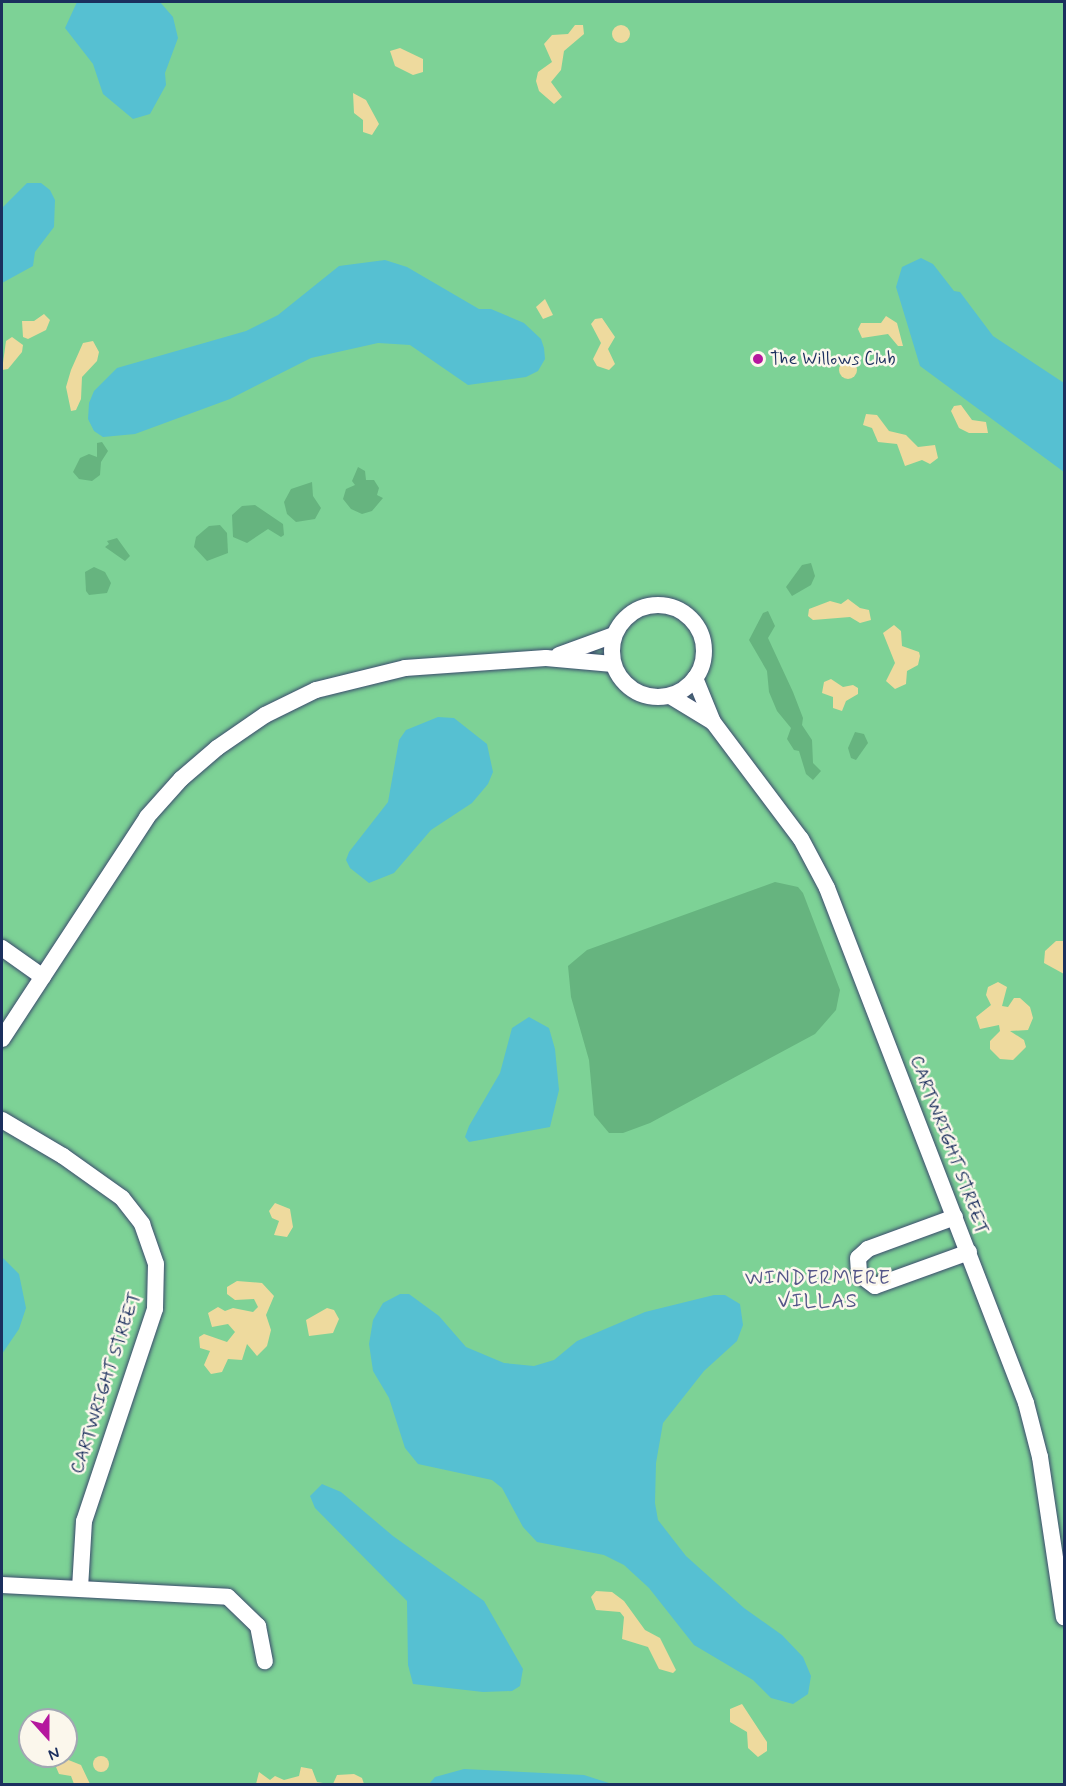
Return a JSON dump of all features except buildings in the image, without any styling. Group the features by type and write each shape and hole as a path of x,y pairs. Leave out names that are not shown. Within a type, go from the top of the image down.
{"street":[{"path":"654,604 680,609 691,617 704,640 703,660 695,678 670,696 659,697 635,692 618,675 613,664 614,635 629,614 641,607 654,604"},
{"path":"546,658 614,635"},
{"path":"2,1039 147,817 181,779 265,715 316,690 405,668 546,658 613,664"},
{"name":"CARTWRIGHT STREET","path":"695,678 713,722 769,794 815,862 969,1252 1026,1403 1040,1457 1065,1617"},
{"name":"CARTWRIGHT STREET","path":"670,696 713,722"},
{"path":"2,948 43,977"},
{"name":"CARTWRIGHT STREET","path":"2,1120 63,1156 122,1198 142,1224 156,1264 155,1309 86,1512 80,1588"},
{"path":"955,1217 868,1249 858,1258 859,1274 875,1286 969,1252"},
{"path":"2,1585 228,1598 258,1626 263,1638 265,1661"}],"green space":[{"path":"2,2 1064,2 1064,1784 2,1784"},
{"path":"102,442 108,451 101,462 100,475 92,481 79,479 73,472 80,458 89,454 97,457 97,443"},
{"path":"358,467 365,471 366,480 374,480 379,488 377,495 383,498 372,511 362,514 351,509 343,499 346,489 355,485 352,481"},
{"path":"312,482 313,496 321,508 315,519 296,522 287,514 284,502 291,489"},
{"path":"255,505 283,524 284,535 281,537 268,529 247,543 233,537 232,515 242,506"},
{"path":"220,525 227,533 228,553 207,561 194,547 196,537 209,526"},
{"path":"117,538 130,556 125,561 105,547 109,544 107,541"},
{"path":"811,563 815,576 811,585 792,596 786,587 802,565"},
{"path":"94,567 105,572 111,583 107,593 89,595 86,591 85,572"},
{"path":"768,611 775,626 768,638 793,692 803,718 802,725 812,740 813,763 821,771 813,780 806,774 799,751 794,750 787,739 791,728 777,711 769,692 767,671 749,640 763,613"},
{"path":"855,732 864,734 868,743 856,760 851,758 848,748"},
{"path":"775,882 798,887 803,893 840,990 836,1010 815,1034 650,1123 623,1133 609,1133 594,1115 589,1060 571,997 568,966 587,950"}],"sand":[{"path":"575,25 583,25 584,34 564,51 561,70 551,82 562,97 554,104 539,91 536,81 538,72 552,62 544,44 552,35 568,34"},
{"path":"621,25 629,30 630,34 625,42 621,43 613,38 612,34 617,26"},
{"path":"400,48 423,59 423,72 413,75 395,66 390,51"},
{"path":"353,93 366,100 379,124 372,135 363,132 363,120 354,113"},
{"path":"545,299 553,315 543,319 536,307"},
{"path":"44,314 50,320 46,330 28,339 23,337 22,321 34,321"},
{"path":"886,316 897,323 903,346 898,346 888,334 862,338 858,329 861,323 881,323"},
{"path":"602,318 615,337 608,349 615,364 609,370 597,366 593,359 601,343 591,324 595,319"},
{"path":"12,337 23,345 22,352 8,369 2,370 6,341"},
{"path":"93,341 99,352 97,361 82,377 81,399 76,410 71,411 66,387 71,370 83,343"},
{"path":"848,361 854,364 857,370 854,376 848,379 842,376 839,370 842,364"},
{"path":"961,405 972,420 986,422 988,433 969,433 959,428 951,411 954,406"},
{"path":"866,414 877,415 889,431 906,435 918,447 935,445 938,458 930,464 922,460 905,466 897,444 878,442 872,428 863,425"},
{"path":"848,599 860,608 869,610 871,620 860,623 850,617 813,620 808,616 809,609 830,601 841,604"},
{"path":"894,625 901,631 902,646 919,652 920,656 918,665 907,671 906,684 895,689 886,681 895,663 883,633"},
{"path":"831,679 843,687 853,685 858,688 858,694 846,701 842,711 833,708 833,697 822,693 824,682"},
{"path":"1056,941 1064,941 1064,974 1044,963 1045,951"},
{"path":"998,982 1007,987 1002,1006 1008,1007 1014,998 1020,998 1030,1007 1033,1018 1028,1030 1010,1031 1024,1040 1026,1047 1013,1060 1000,1059 990,1049 990,1041 1000,1031 999,1025 980,1029 976,1017 991,1005 986,995 988,987"},
{"path":"275,1203 290,1209 293,1227 287,1237 274,1235 279,1221 272,1218 269,1211"},
{"path":"237,1281 262,1283 274,1296 266,1315 271,1330 267,1346 257,1356 247,1344 242,1360 228,1359 222,1372 211,1374 204,1365 210,1351 200,1348 199,1337 204,1334 227,1342 235,1332 228,1324 212,1327 208,1313 218,1307 225,1311 233,1308 253,1312 258,1307 254,1299 235,1300 227,1294 227,1287"},
{"path":"327,1308 334,1310 339,1319 333,1333 309,1336 306,1320"},
{"path":"596,1591 612,1592 624,1601 645,1630 660,1638 676,1670 673,1673 659,1669 648,1647 622,1639 624,1617 620,1612 596,1610 591,1597"},
{"path":"742,1704 767,1742 767,1751 758,1757 748,1748 747,1732 730,1722 730,1709"},
{"path":"98,1756 104,1756 109,1764 107,1770 98,1772 93,1767 93,1761"},
{"path":"78,1764 81,1765 90,1784 74,1784 71,1776 59,1774 56,1768 78,1768"},
{"path":"301,1767 312,1769 317,1782 329,1784 256,1784 259,1772 270,1780 275,1776 284,1780 299,1776"},
{"path":"354,1774 362,1778 364,1784 333,1784 337,1775"}],"water":[{"path":"77,2 160,2 173,17 178,38 165,73 166,85 150,114 133,119 103,94 93,64 65,28"},
{"path":"27,183 41,183 50,190 55,200 54,227 35,252 33,266 2,283 2,208"},
{"path":"921,258 933,264 954,291 960,292 993,336 1064,383 1064,472 920,366 896,287 902,267"},
{"path":"385,260 407,267 479,309 491,309 524,323 541,339 544,348 545,359 538,371 526,377 468,385 410,345 378,343 311,358 230,399 135,434 103,437 94,431 88,419 89,403 94,391 117,368 246,331 278,315 339,266"},
{"path":"438,717 454,718 487,744 493,772 488,784 472,803 431,830 394,873 369,883 350,868 346,860 349,852 388,802 399,740 406,730"},
{"path":"529,1017 549,1028 555,1049 559,1090 550,1127 469,1142 465,1137 469,1126 500,1073 512,1028"},
{"path":"2,1257 19,1274 26,1308 19,1329 2,1354"},
{"path":"400,1294 409,1294 439,1316 466,1347 504,1363 534,1366 554,1360 577,1341 645,1312 714,1295 725,1295 740,1304 743,1325 737,1341 704,1371 663,1423 656,1463 655,1503 658,1520 686,1556 744,1608 782,1635 803,1657 811,1676 808,1694 793,1704 771,1698 753,1680 694,1645 649,1588 624,1565 604,1555 537,1542 523,1527 502,1488 492,1480 418,1464 405,1448 389,1398 373,1371 369,1344 373,1320 383,1303"},
{"path":"322,1484 341,1492 393,1536 484,1601 523,1669 520,1686 512,1691 483,1692 413,1684 408,1665 407,1601 315,1508 310,1496"},
{"path":"464,1769 584,1775 612,1784 429,1784 435,1777"}],"place":[{"name":"The Willows Club","path":"758,359"}],"district":[{"name":"WINDERMERE VILLAS","path":"818,1290"}]}
